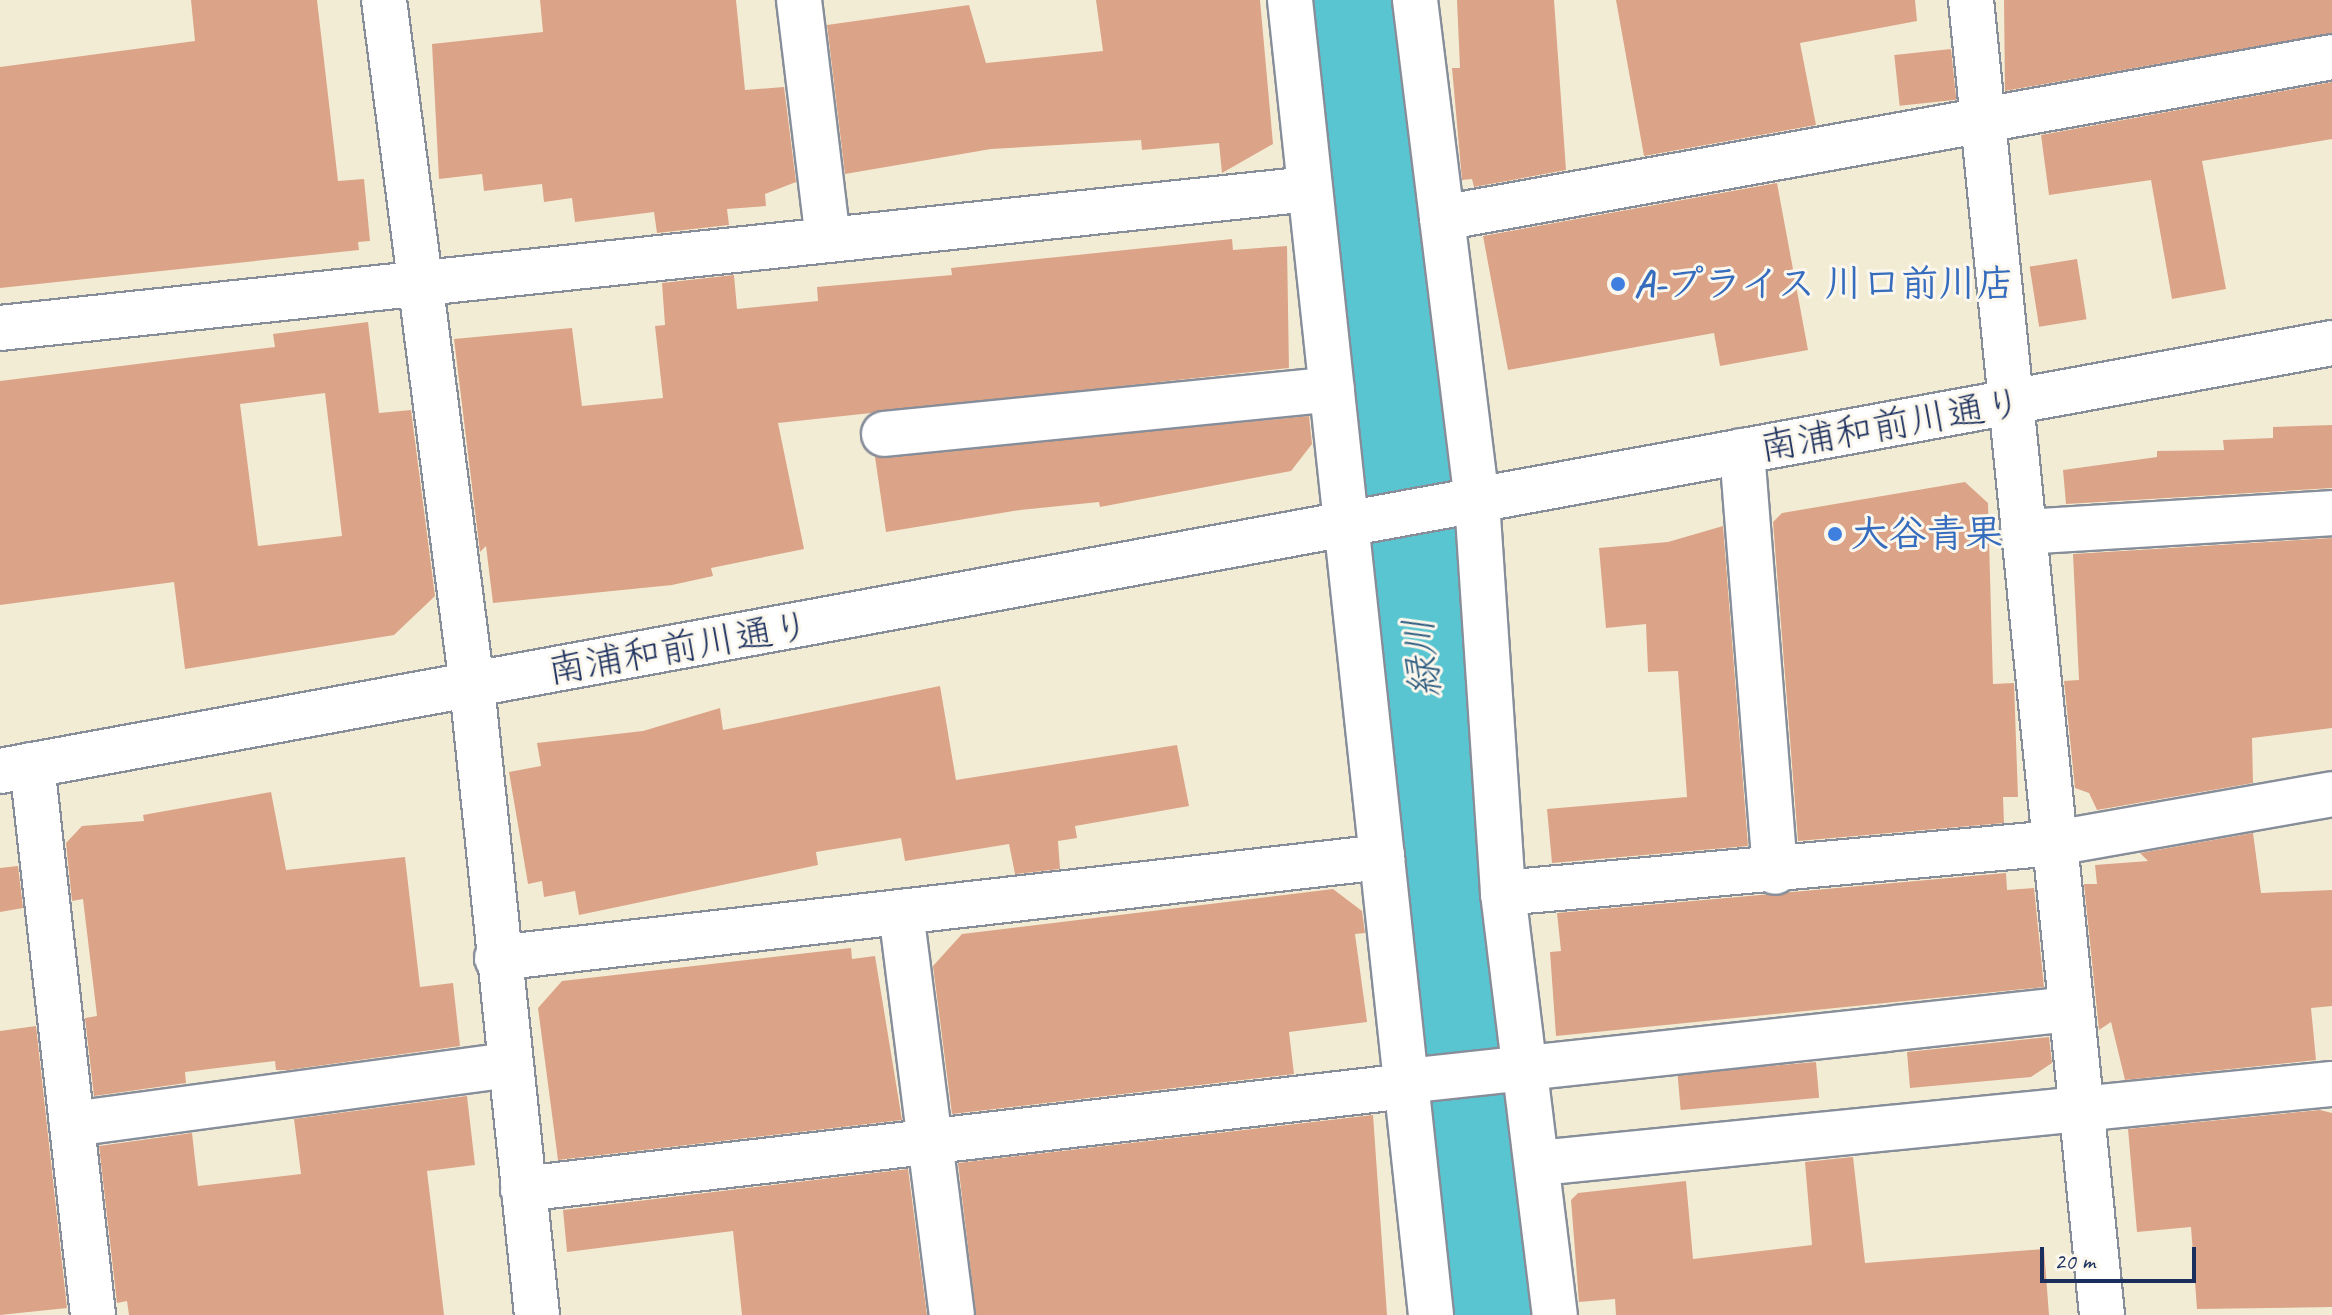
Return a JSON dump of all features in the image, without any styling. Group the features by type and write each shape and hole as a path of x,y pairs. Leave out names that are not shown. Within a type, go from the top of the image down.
{"street":[{"path":"384,0 416,282 472,686 497,958 537,1315"},
{"path":"799,0 828,239"},
{"path":"1290,0 1332,389 1353,526 1382,857 1431,1315"},
{"path":"1415,0 1442,218 1463,504 1503,893 1539,1163 1555,1315"},
{"path":"1971,0 2102,1315"},
{"path":"1442,218 2332,57"},
{"path":"0,328 1309,189"},
{"name":"南浦和前川通り","path":"16,768 1353,526 2332,343"},
{"path":"884,434 1332,389"},
{"path":"1742,451 1775,872"},
{"path":"2023,532 2332,513"},
{"path":"16,768 72,1124 93,1315"},
{"path":"1503,893 1775,872 2055,843 2332,794"},
{"path":"497,958 1382,857"},
{"path":"901,912 952,1315"},
{"path":"523,1189 930,1143 1406,1083 2071,1009"},
{"path":"72,1124 510,1065"},
{"path":"1539,1163 2332,1084"}],"building":[{"path":"191,0 317,0 338,181 364,179 370,241 358,242 359,250 0,288 0,67 195,41"},
{"path":"540,0 736,0 745,90 784,87 796,182 765,194 766,206 727,209 729,225 657,233 654,212 575,222 572,198 544,202 542,184 484,191 482,174 439,179 432,44 543,32"},
{"path":"1096,0 1260,0 1273,144 1222,173 1219,143 1142,150 1141,140 991,149 845,174 827,25 969,5 986,63 1103,51"},
{"path":"1457,0 1554,0 1566,170 1474,187 1472,179 1462,180 1452,68 1460,68"},
{"path":"1616,0 1915,0 1917,21 1800,43 1816,125 1644,156"},
{"path":"2004,0 2332,0 2332,33 2005,91"},
{"path":"1951,49 1956,100 1900,106 1894,55"},
{"path":"2332,82 2332,139 2202,161 2226,289 2172,299 2151,180 2049,195 2041,135"},
{"path":"1777,183 1808,350 1720,366 1714,333 1508,370 1483,236"},
{"path":"1232,239 1233,250 1287,246 1289,368 778,423 804,549 711,568 713,576 672,585 493,603 486,546 480,552 454,339 572,328 582,406 663,398 655,326 665,325 662,283 734,275 737,309 818,301 817,287 952,275 951,268"},
{"path":"2077,259 2087,319 2039,327 2030,267"},
{"path":"368,322 379,413 411,410 435,596 394,635 185,669 174,582 0,605 0,381 275,347 273,334","holes":["325,393 342,536 258,546 240,404"]},
{"path":"1309,416 1312,444 1291,471 1100,507 1099,502 1020,510 886,532 875,457"},
{"path":"2332,425 2332,488 2066,504 2063,470 2157,457 2157,451 2224,450 2223,440 2273,438 2273,427"},
{"path":"1965,482 1988,503 1993,684 2014,683 2018,797 2003,797 2004,823 1798,841 1773,522 1782,513"},
{"path":"1723,526 1748,846 1552,863 1547,809 1687,797 1678,671 1648,672 1646,624 1606,628 1599,548 1668,542"},
{"path":"2332,538 2332,728 2252,738 2253,783 2097,810 2089,793 2075,788 2064,681 2079,680 2073,554"},
{"path":"940,686 956,780 1177,745 1189,806 1075,826 1077,838 1058,841 1060,869 1015,874 1009,844 905,861 901,838 816,852 818,865 579,915 575,891 544,897 542,881 528,884 509,772 541,766 537,743 643,731 720,708 723,730"},
{"path":"271,792 286,870 405,857 420,987 453,983 460,1046 288,1070 276,1070 275,1061 185,1072 186,1083 94,1096 85,1018 97,1016 83,899 72,901 66,843 82,826 144,821 143,815"},
{"path":"2253,833 2261,893 2332,890 2332,1006 2311,1008 2316,1060 2125,1080 2111,1022 2099,1030 2084,884 2097,884 2095,865 2148,861 2140,853"},
{"path":"18,866 23,908 0,912 0,868"},
{"path":"2006,873 2007,890 2034,888 2044,987 1556,1036 1550,952 1561,951 1557,913"},
{"path":"1333,889 1362,911 1365,933 1355,934 1367,1022 1289,1032 1294,1074 952,1114 933,966 962,934"},
{"path":"851,948 852,959 875,956 902,1120 558,1160 538,1008 562,981"},
{"path":"36,1026 67,1308 0,1315 0,1031"},
{"path":"2049,1037 2052,1063 2031,1077 1910,1088 1907,1052"},
{"path":"1816,1062 1819,1098 1681,1110 1678,1074"},
{"path":"467,1096 475,1165 427,1171 444,1315 129,1315 127,1301 117,1303 99,1146 192,1133 198,1186 301,1174 294,1119"},
{"path":"2320,1110 2332,1113 2332,1307 2197,1309 2191,1227 2137,1232 2128,1129"},
{"path":"1373,1115 1387,1315 976,1315 958,1163"},
{"path":"1853,1157 1865,1263 2044,1249 2049,1315 1616,1315 1615,1299 1579,1302 1571,1200 1578,1193 1686,1181 1693,1259 1812,1245 1805,1162"},
{"path":"908,1169 927,1315 742,1315 733,1231 567,1252 563,1210"}],"waterway":[{"name":"緑川","path":"1352,0 1492,1315"}],"place":[{"name":"A-プライス 川口前川店","path":"1618,284"},
{"name":"大谷青果","path":"1835,534"}]}
